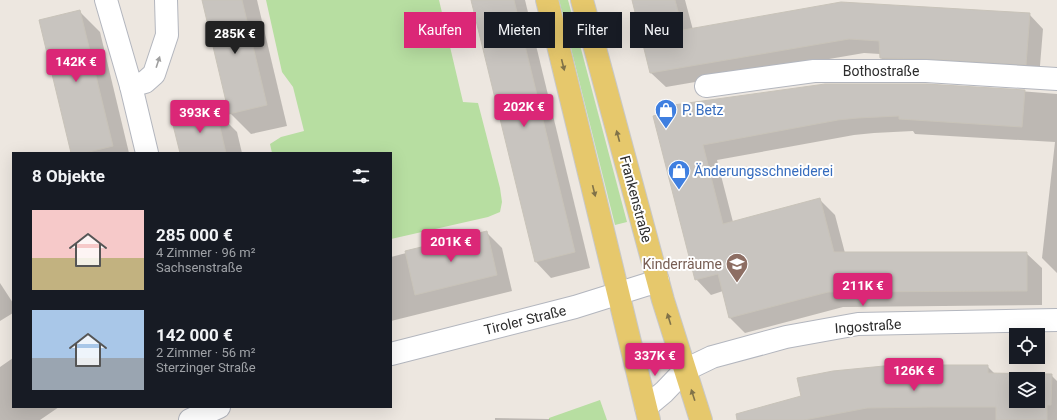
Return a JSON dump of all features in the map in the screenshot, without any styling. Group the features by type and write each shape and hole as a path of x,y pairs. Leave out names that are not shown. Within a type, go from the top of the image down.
{"main road":[{"path":"547,0 648,414"},
{"name":"Frankenstraße","path":"582,0 658,281 701,420"}],"street":[{"path":"106,0 131,86 147,152"},
{"path":"131,86 145,82 154,74 167,35 166,0"},
{"name":"Bothostraße","path":"706,86 814,71 926,71 1057,79"},
{"name":"Tiroler Straße","path":"392,354 575,307 658,281"},
{"name":"Ingostraße","path":"685,370 712,358 764,342 824,329 858,324 1057,320"},
{"path":"648,414 664,392 685,370"},
{"path":"190,420 217,408"}],"green space":[{"path":"266,0 439,0 442,12 404,12 404,48 450,48 463,102 478,103 500,188 502,202 500,212 488,217 392,239 392,152 272,152 270,144 281,137 304,131 293,87 282,72"},
{"path":"559,0 568,0 571,12 563,12 563,16"},
{"path":"571,48 581,48 627,222 615,225"},
{"path":"600,400 607,420 549,420 549,418"}],"building":[{"path":"202,0 242,0 267,105 229,114"},
{"path":"471,0 514,0 517,12 484,12 484,48 526,48 575,252 535,262 476,20 476,12 474,12"},
{"path":"632,0 675,0 678,12 635,12"},
{"path":"841,2 1030,13 1026,65 927,59 880,58 879,41 849,39 650,73 644,48 683,48 683,30"},
{"path":"80,10 113,146 89,152 71,152 39,20"},
{"path":"825,84 926,84 1025,90 1022,127 899,119 899,116 858,118 838,120 703,145 723,224 820,198 834,252 1027,252 1027,291 828,292 729,318 718,274 695,280 653,116 661,114 659,107"},
{"path":"216,110 226,152 180,152 172,121"},
{"path":"487,231 497,275 415,295 405,251"},
{"path":"894,365 988,365 988,373 1009,373 1009,408 1045,408 1045,374 1052,374 1051,405 1047,405 1047,420 996,420 996,407 933,407 867,408 804,420 737,420 736,414 801,396 797,378 833,371"}],"place":[{"name":"P. Betz","path":"666,130"},
{"name":"Änderungsschneiderei","path":"679,190"},
{"name":"Kinderräume","path":"737,284"}]}
